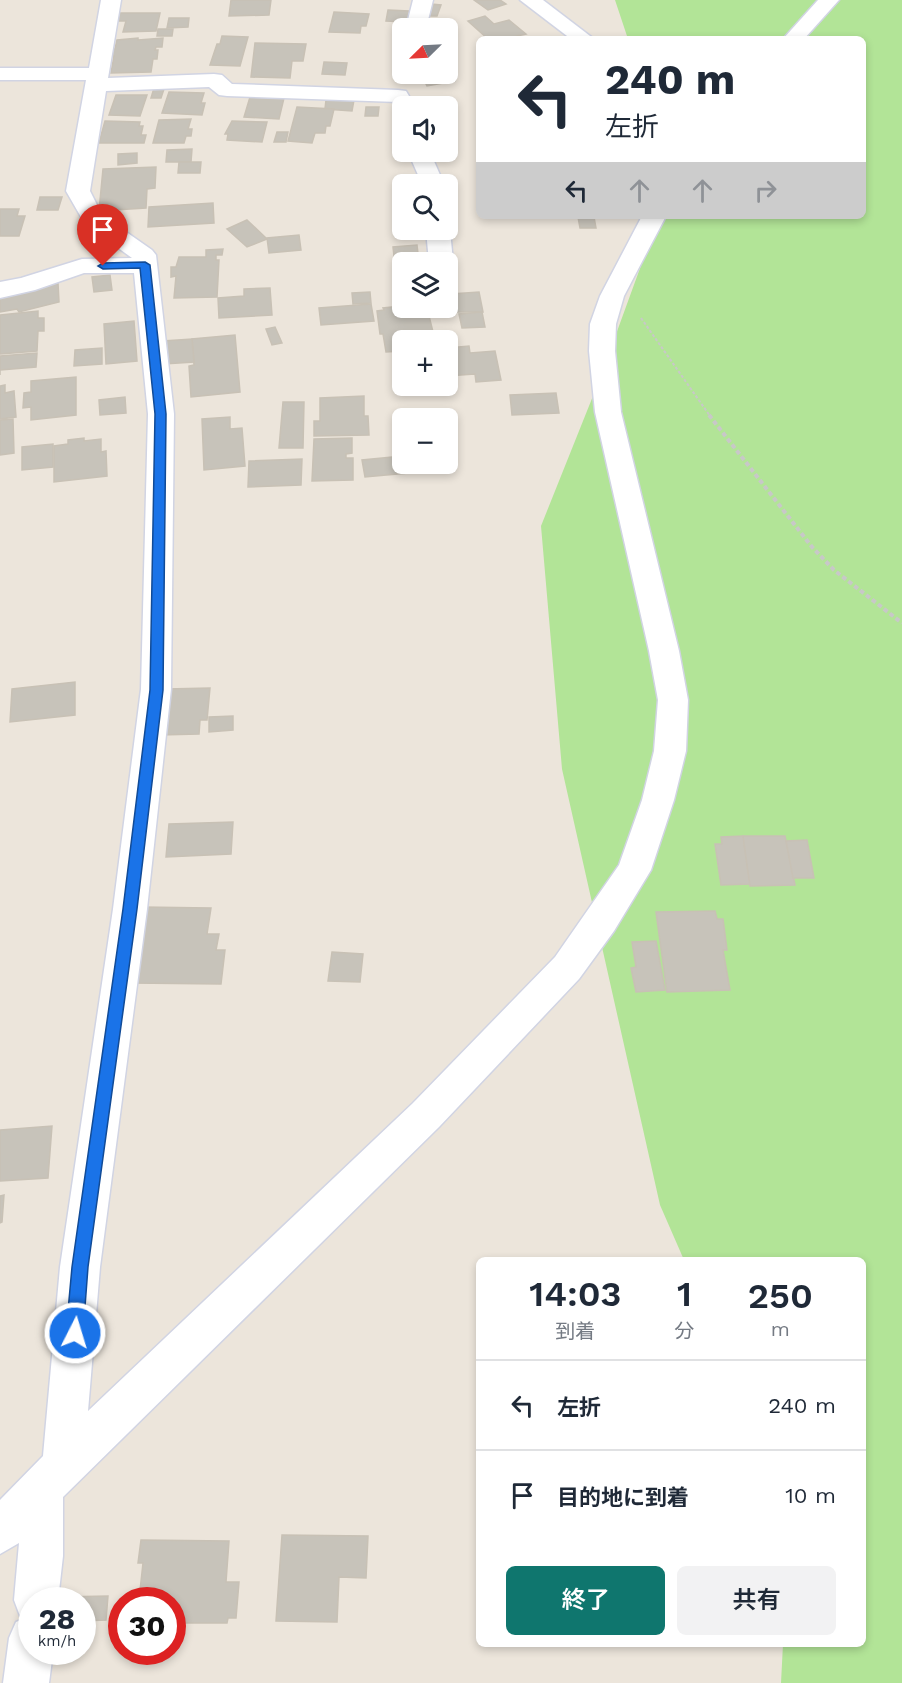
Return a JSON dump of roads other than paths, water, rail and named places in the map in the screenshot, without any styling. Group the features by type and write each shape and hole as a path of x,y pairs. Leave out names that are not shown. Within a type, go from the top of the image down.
{"street":[{"path":"87,243 78,191 111,0"},
{"path":"418,18 423,0"},
{"path":"530,0 580,36"},
{"path":"796,36 829,0"},
{"path":"0,74 97,79 214,80 227,90 392,101"},
{"path":"0,1532 52,1477 426,1115 567,968 602,920 634,870 658,800 670,751 673,700 664,651 608,412 602,351 603,324 612,296 652,219"},
{"path":"87,243 145,265"},
{"path":"0,290 26,285 87,243 144,255 161,414 156,690 130,909 37,1587"},
{"path":"26,1683 28,1665"}]}
